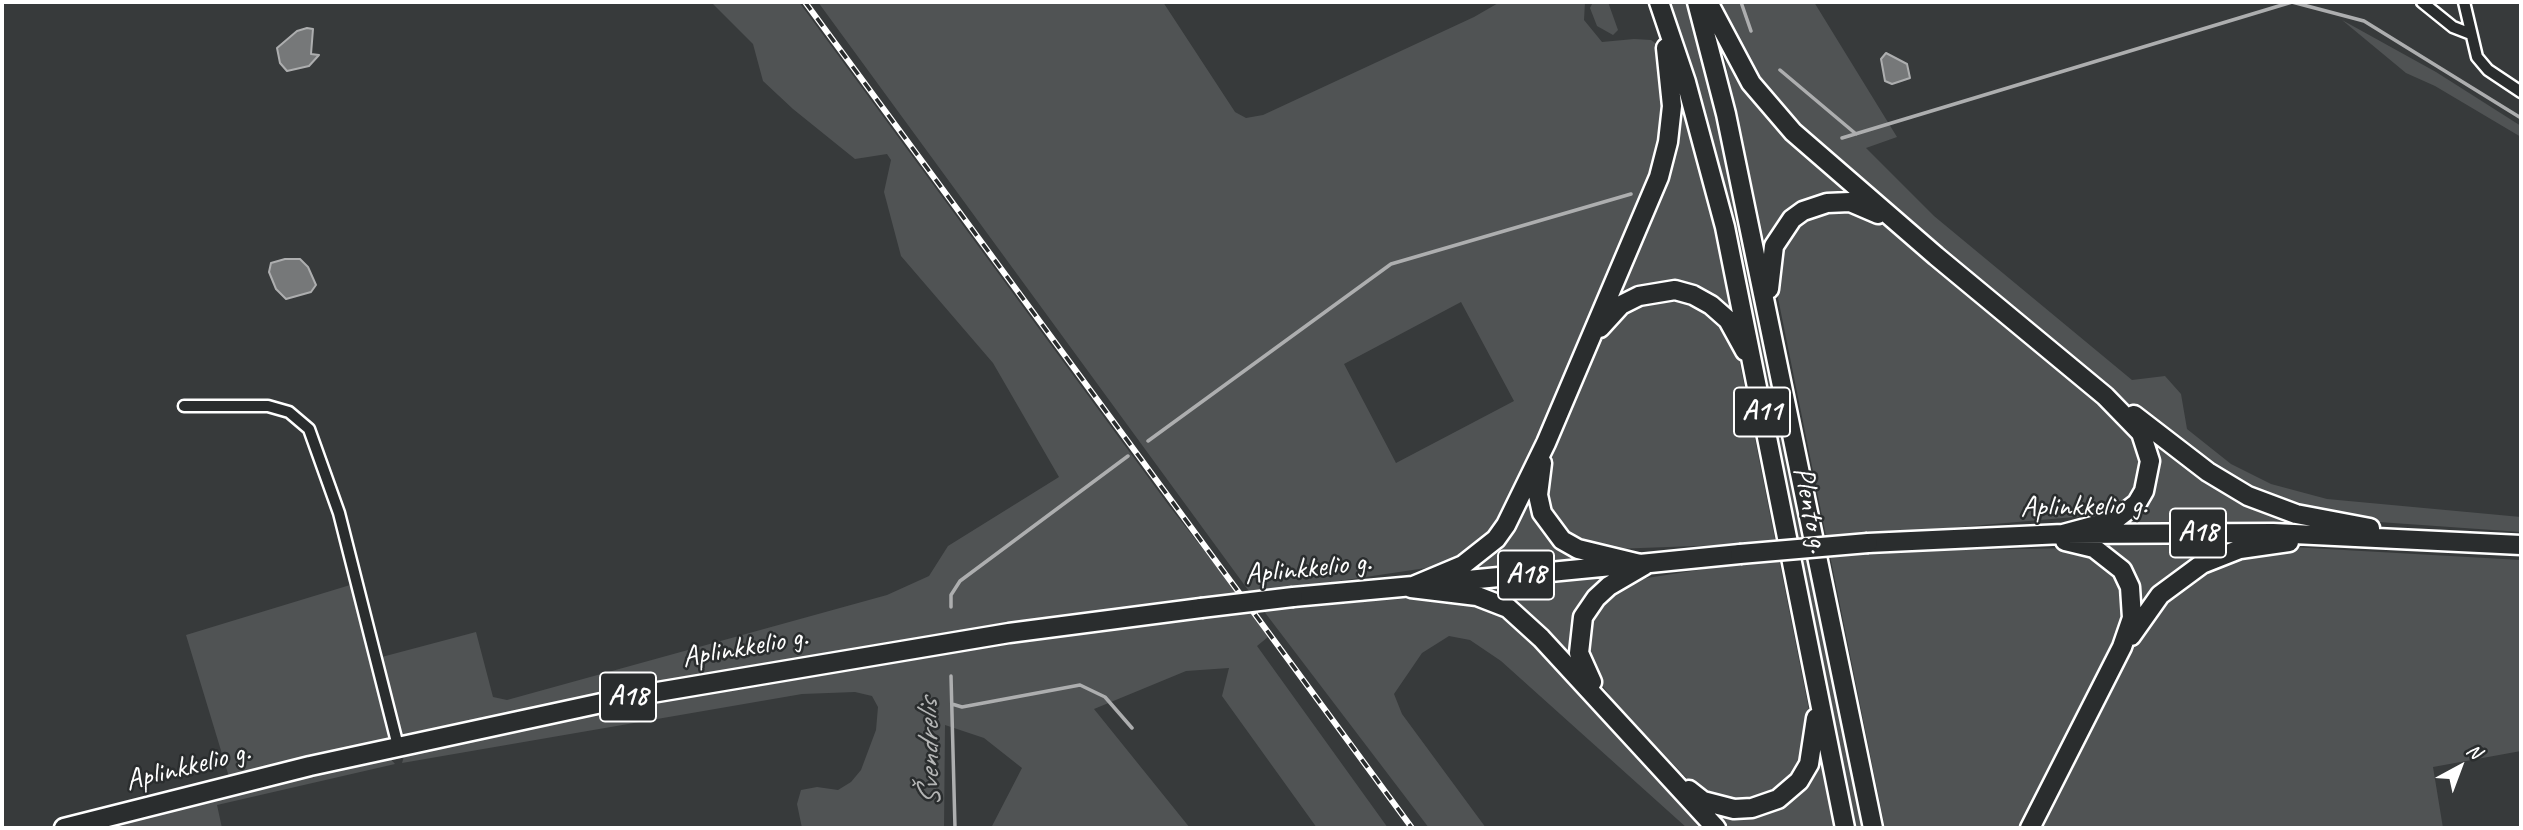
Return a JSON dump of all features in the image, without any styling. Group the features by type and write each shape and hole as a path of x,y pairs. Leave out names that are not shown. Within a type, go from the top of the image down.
{"highway":[{"path":"1408,587 1464,565 1496,539 1546,443 1659,177 1668,142 1672,106 1667,51 1652,2"},
{"name":"Plento g.","path":"1659,2 1706,153 1725,227 1845,828"},
{"name":"Plento g.","path":"1696,2 1726,114 1873,828"},
{"path":"1709,2 1739,64 1770,108 1793,132 1937,257 2105,396 2208,472 2271,506 2329,521 2429,539"},
{"path":"1768,310 1774,246 1792,219 1815,206 1850,202 1866,208 1937,257"},
{"path":"1587,345 1621,304 1639,296 1675,290 1693,295 1711,305 1728,320 1753,366"},
{"path":"2063,534 2103,524 2126,513 2144,491 2149,475 2148,447 2141,433 2105,396"},
{"path":"1546,443 1538,495 1542,513 1550,527 1562,540 1578,549 1644,563"},
{"name":"Aplinkkelio g.","path":"64,828 398,746 634,696 826,662 1293,597 1868,543 2063,534 2273,533 2521,545"},
{"path":"2030,828 2122,647 2132,618 2133,599 2122,570 2094,548 2042,535"},
{"path":"2122,647 2160,596 2202,564 2240,550 2332,536"},
{"path":"1608,709 1582,664 1580,629 1596,598 1644,563"},
{"path":"1408,587 1477,596 1508,608 1608,709 1716,828"},
{"path":"1674,779 1703,800 1718,807 1752,808 1777,799 1798,781 1809,764 1815,739 1818,690"},
{"path":"1863,773 1879,828"}],"street":[{"path":"2422,2 2453,27 2470,34"},
{"path":"2464,2 2477,57 2488,70 2521,92"},
{"path":"184,407 268,406 289,412 309,429 339,513 398,746"}],"shaded area":[{"path":"711,2 799,2 1170,507 1239,595 889,643 669,680 399,735 229,777 186,635 360,582 378,658 476,632 493,697 507,700 887,595 929,576 948,546 1059,477 993,363 901,256 884,192 891,160 887,154 855,159 793,109 763,81 753,44"},
{"path":"818,2 1163,2 1235,112 1246,118 1263,115 1474,17 1500,2 1585,2 1584,20 1602,42 1634,39 1651,40 1658,45 1666,67 1663,152 1524,478 1501,522 1486,542 1453,564 1251,594","holes":["1461,302 1514,401 1396,463 1344,364"]},
{"path":"1593,2 1608,2 1618,30 1613,35 1597,26 1590,8"},
{"path":"1666,2 1688,2 1723,121 1863,828 1855,828 1738,246"},
{"path":"1718,2 1814,2 1897,137 1866,148 1934,216 2132,380 2165,376 2181,394 2187,429 2231,464 2271,484 2327,499 2521,517 2521,532 2379,522 2323,515 2287,505 2215,471 2112,392 1809,139 1757,79 1735,42"},
{"path":"2342,20 2436,72 2521,126 2521,137 2435,86 2406,73"},
{"path":"313,29 311,54 319,55 309,66 287,71 280,63 277,48 297,31"},
{"path":"1720,37 1859,196 1831,195 1766,249"},
{"path":"1886,53 1907,64 1910,78 1892,84 1885,81 1881,59"},
{"path":"1680,96 1710,206 1736,321 1683,286 1610,306 1677,132"},
{"path":"1833,206 1879,219 2117,413 2133,430 2146,467 2136,496 2109,514 1856,536 1858,552 2075,548 2114,567 2127,595 2123,632 2021,828 1885,828 1776,288 1778,252 1805,215"},
{"path":"300,259 308,267 316,285 311,292 286,299 276,289 269,272 271,263"},
{"path":"1689,297 1718,315 1735,339 1810,715 1807,753 1783,791 1739,804 1698,790 1615,703 1587,664 1588,622 1603,596 1634,580 1750,562 1748,544 1614,549 1577,541 1560,529 1549,512 1544,475 1554,445 1599,343 1613,319 1635,302"},
{"path":"2153,436 2307,524 2117,524 2157,459"},
{"path":"1532,490 1535,507 1591,560 1463,573"},
{"path":"2242,541 2138,616 2129,567 2103,542"},
{"path":"2291,547 2521,560 2521,751 2433,767 2443,828 2039,828 2126,653 2164,598 2222,559"},
{"path":"1617,573 1597,589 1575,667 1504,598 1481,587"},
{"path":"1426,597 1460,598 1502,612 1532,636 1710,828 1687,828 1501,661 1470,640 1449,636 1422,653 1394,694 1402,714 1486,828 1429,828 1263,610"},
{"path":"1251,612 1268,637 1257,646 1388,828 1317,828 1222,696 1229,668 1186,671 1094,709 1190,828 991,828 1022,768 984,738 945,725 944,828 802,828 797,804 801,790 817,787 838,790 851,782 861,770 876,730 878,707 872,696 855,692 802,694 402,763 405,753 646,700 988,645 1195,616 1196,619"},
{"path":"1820,749 1837,828 1726,828 1709,811 1750,815 1811,773"},
{"path":"389,757 395,764 217,805 222,828 96,828 287,778"}],"waterway":[{"path":"1741,2 1751,31"},
{"path":"1842,138 2292,2 2364,21 2521,118"},
{"path":"1780,70 1856,134"},
{"path":"1148,441 1391,264 1631,194"},
{"path":"951,607 951,595 960,581 1128,456"},
{"name":"Švendrelis","path":"951,676 955,828"},
{"path":"952,704 962,707 1080,685 1105,697 1132,728"}],"railway":[{"path":"805,2 1412,828"}]}
